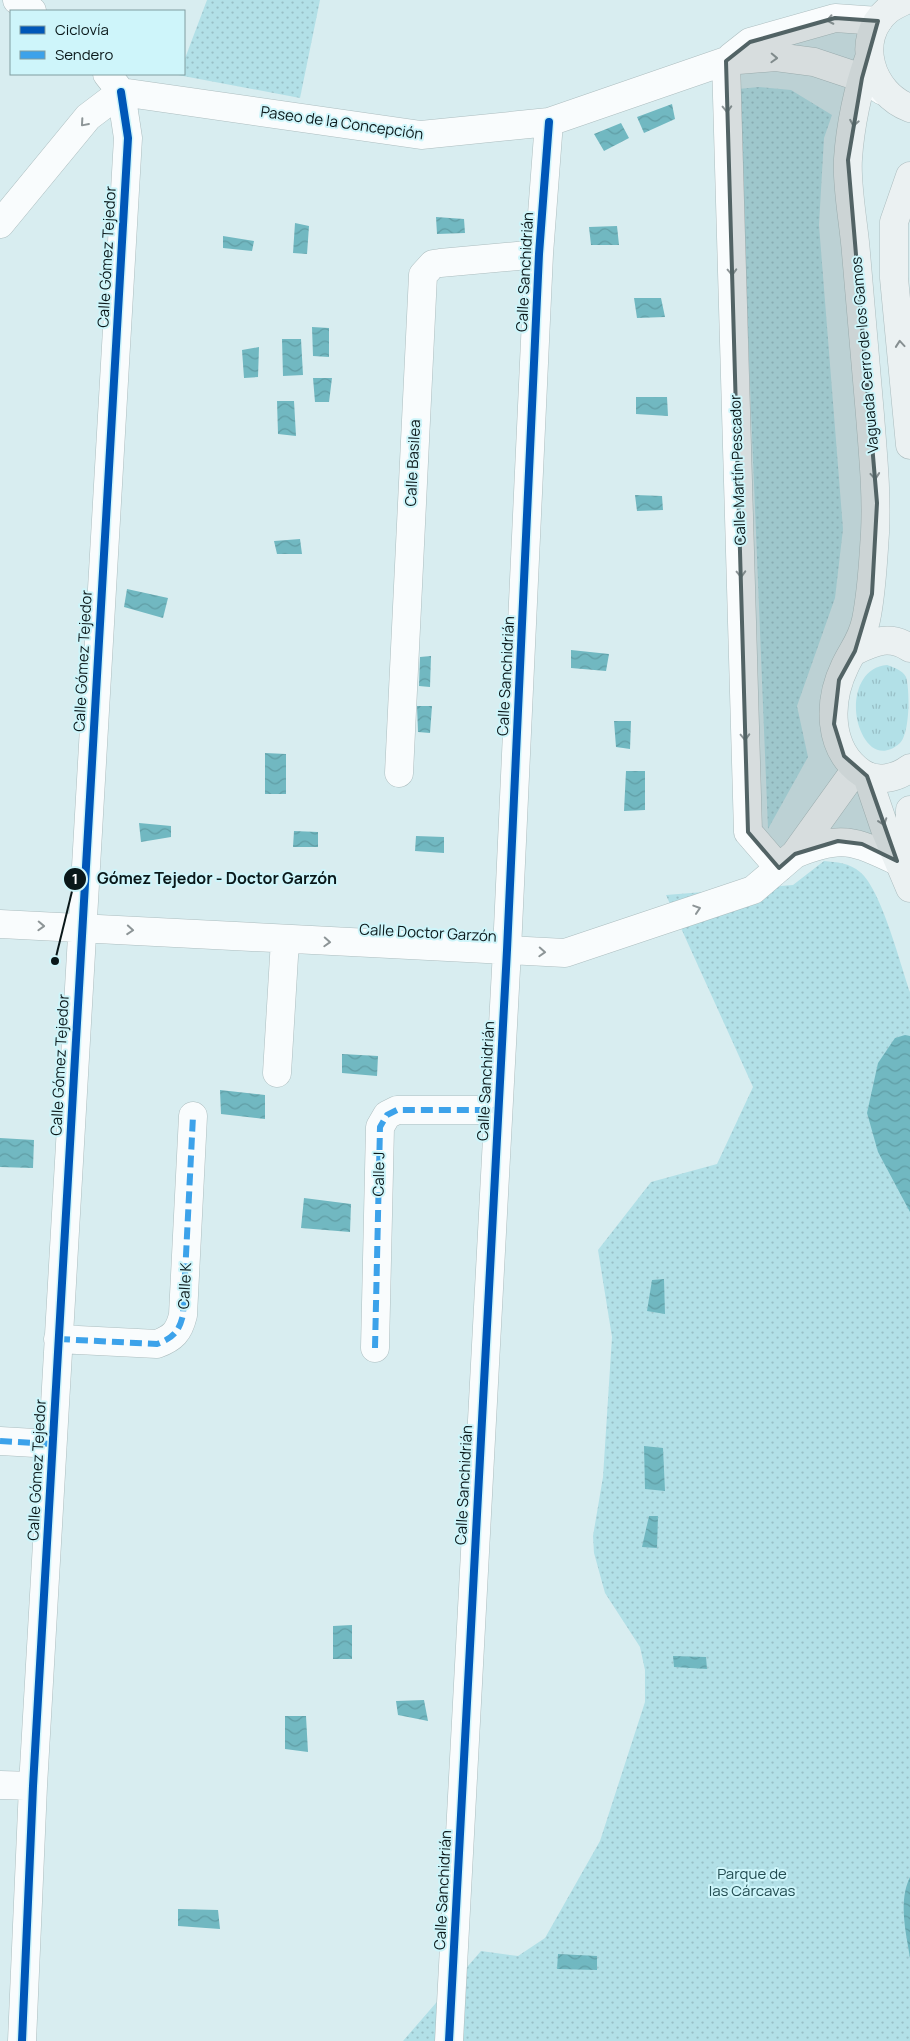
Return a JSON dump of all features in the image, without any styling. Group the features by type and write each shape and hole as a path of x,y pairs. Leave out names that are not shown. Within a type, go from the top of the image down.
{"main road":[{"name":"Vaguada Cerro de los Gamos","path":"892,8 871,39 871,76 848,160 877,503 872,594 866,623 855,651 846,663 839,680 834,709 838,741 844,756 861,773 910,888"},
{"path":"871,76 899,104 910,108"},
{"path":"910,176 894,222 902,278 910,445"},
{"path":"855,651 872,642 886,639 902,643 910,648"},
{"path":"861,773 890,778 901,775 910,768"},
{"name":"Vaguada Cerro de los Gamos","path":"910,810 910,888"}],"street":[{"path":"17,0 31,10"},
{"name":"Paseo de la Concepción","path":"726,61 750,42 835,18 892,8"},
{"name":"Paseo de la Concepción","path":"114,83 421,135 550,122 726,61 776,57 814,62 871,76"},
{"name":"Calle Martín Pescador","path":"726,61 748,832 787,861"},
{"path":"0,224 114,83"},
{"name":"Calle Gómez Tejedor","path":"22,2041 32,1786 128,138 114,83"},
{"name":"Calle Sanchidrián","path":"449,2041 507,950 539,254 550,122"},
{"name":"Calle Basilea","path":"399,773 423,275 433,264 539,254"},
{"name":"Calle Doctor Garzón","path":"0,924 565,953 753,890 787,861 861,773"},
{"name":"Calle Doctor Garzón","path":"787,861 821,843 848,841 862,844 897,861"},
{"path":"277,1073 285,940"},
{"name":"Calle J","path":"374,1348 380,1127 387,1115 397,1110 498,1110"},
{"name":"Calle K","path":"58,1339 156,1344 170,1339 179,1329 184,1315 193,1116"},
{"path":"0,1441 52,1444"},
{"path":"0,1784 32,1786"}],"highlighted area":[{"path":"835,18 878,21 862,78 848,160 877,503 872,594 855,651 839,680 834,724 844,756 867,776 897,861 862,844 838,841 795,854 779,868 748,832 726,61 750,42"}],"green space":[{"path":"207,0 320,0 300,98 178,75 185,75 185,58"},
{"path":"759,87 791,90 832,115 824,138 819,225 843,529 835,598 797,706 808,757 768,829 738,89"},
{"path":"887,665 900,671 906,677 908,711 906,730 900,743 891,749 882,751 875,749 864,737 857,719 856,702 859,687 867,675 872,670"},
{"name":"Parque de las Cárcavas","path":"824,861 852,867 860,872 868,881 882,910 910,992 910,2041 403,2041 481,1951 518,1956 545,1938 600,1841 645,1702 645,1670 640,1647 605,1593 594,1553 593,1536 603,1477 612,1337 598,1250 651,1182 717,1164 753,1087 666,895 793,885"}],"water":[{"path":"672,104 675,119 644,133 637,117"},
{"path":"621,123 629,138 604,151 594,134"},
{"path":"436,217 464,219 465,233 437,234"},
{"path":"295,223 309,226 307,254 293,253"},
{"path":"617,226 619,245 591,245 589,227"},
{"path":"223,236 254,241 252,251 223,248"},
{"path":"634,298 661,298 665,317 637,318"},
{"path":"312,327 329,328 329,357 313,356"},
{"path":"282,339 301,339 303,375 283,376"},
{"path":"259,347 258,377 244,378 242,350"},
{"path":"313,378 332,378 329,402 315,402"},
{"path":"636,397 667,397 668,416 636,414"},
{"path":"277,401 294,401 296,436 278,434"},
{"path":"635,495 662,496 663,510 637,511"},
{"path":"300,539 302,554 277,554 274,541"},
{"path":"127,589 168,598 163,618 124,607"},
{"path":"571,650 609,654 606,671 571,668"},
{"path":"431,656 430,687 419,686 420,657"},
{"path":"417,706 432,706 430,733 418,732"},
{"path":"614,721 631,721 630,749 616,747"},
{"path":"265,753 286,754 286,794 265,794"},
{"path":"626,771 645,771 645,810 624,811"},
{"path":"139,823 171,826 171,837 141,842"},
{"path":"294,831 318,832 318,847 293,847"},
{"path":"416,836 444,837 444,853 415,851"},
{"path":"905,1035 910,1036 910,1212 878,1152 867,1113 878,1063 895,1038"},
{"path":"342,1054 378,1056 377,1076 342,1073"},
{"path":"220,1090 265,1095 265,1119 221,1114"},
{"path":"0,1138 34,1140 33,1168 0,1167"},
{"path":"304,1198 351,1204 350,1232 301,1228"},
{"path":"664,1279 665,1314 647,1311 652,1280"},
{"path":"644,1446 663,1448 665,1491 645,1489"},
{"path":"649,1516 658,1516 657,1548 642,1547"},
{"path":"352,1625 352,1659 333,1659 333,1626"},
{"path":"673,1656 706,1657 707,1669 674,1667"},
{"path":"424,1700 428,1721 398,1715 396,1701"},
{"path":"285,1716 306,1716 308,1752 285,1749"},
{"path":"910,1877 910,1958 905,1928 904,1897"},
{"path":"178,1909 218,1910 220,1929 178,1926"},
{"path":"558,1954 597,1956 597,1970 557,1969"}],"marked path":[{"path":"375,1348 380,1127 387,1115 397,1110 498,1110"},
{"path":"58,1339 157,1344 175,1334 180,1326 183,1315 193,1116"},
{"path":"0,1441 52,1444"}],"cycle path":[{"path":"22,2041 33,1786 128,138 121,92"},
{"path":"449,2041 507,950 539,254 549,122"}],"place":[{"name":"Gómez Tejedor - Doctor Garzón","path":"55,961"}]}
